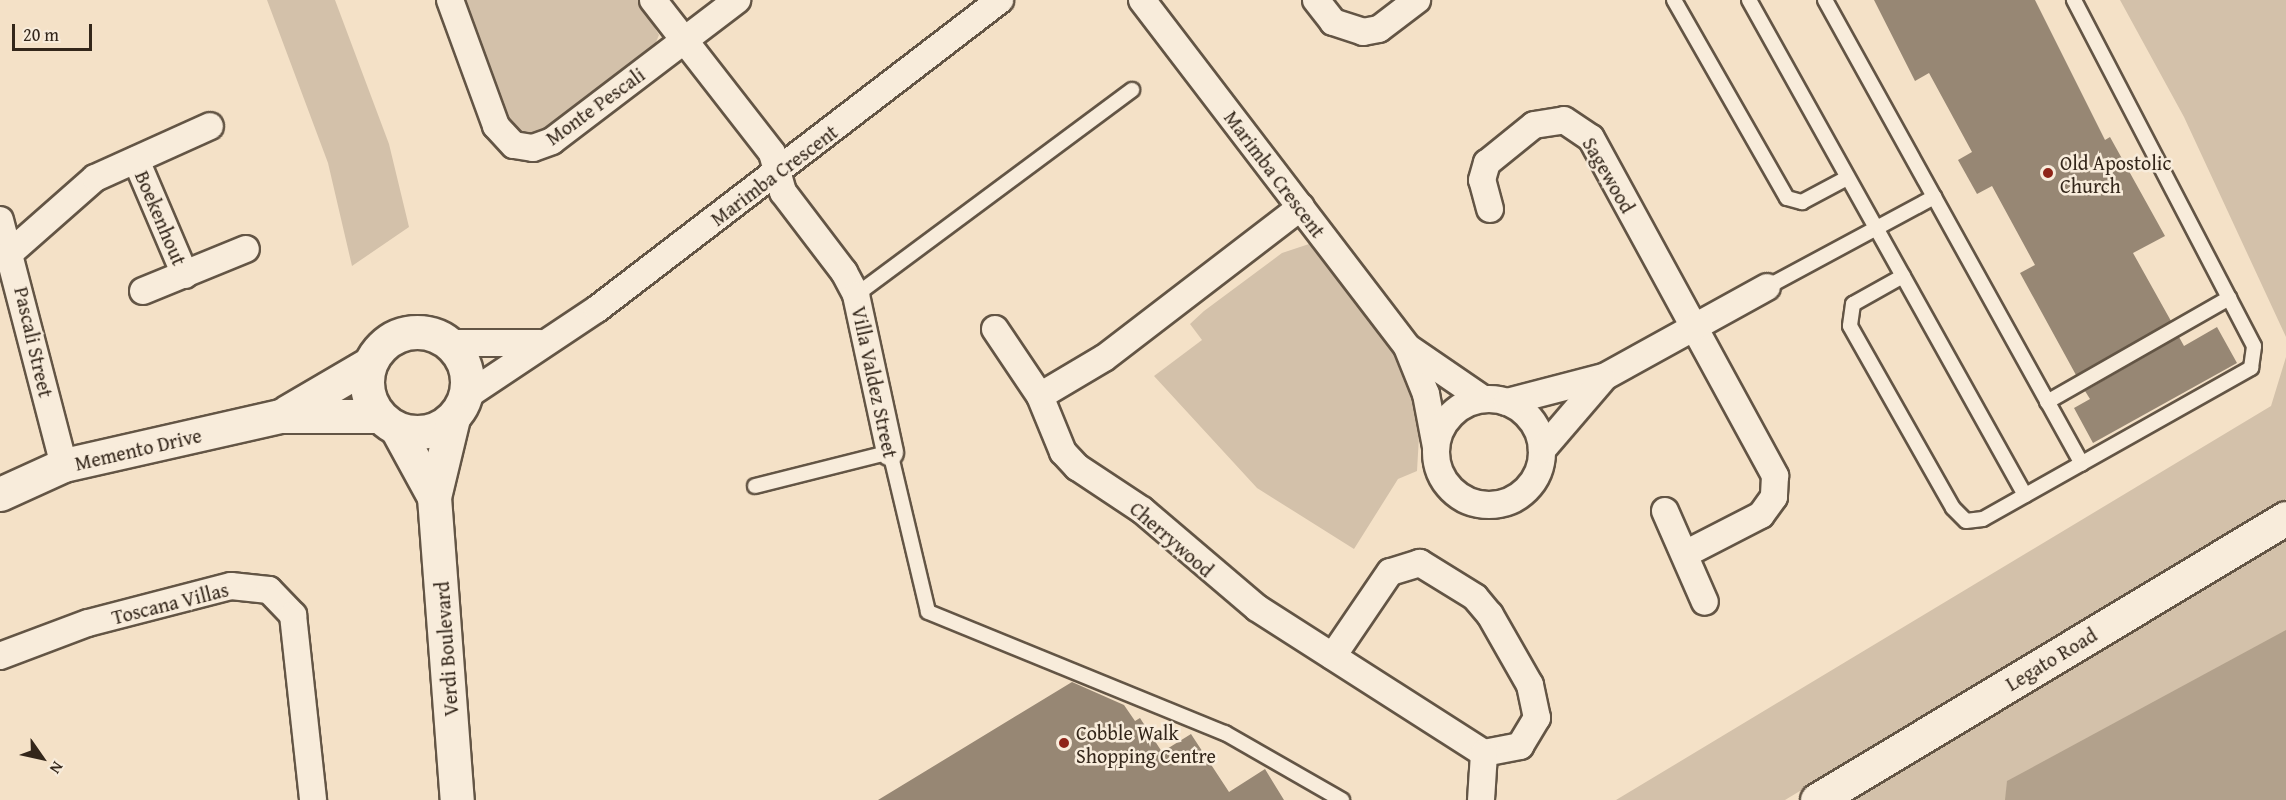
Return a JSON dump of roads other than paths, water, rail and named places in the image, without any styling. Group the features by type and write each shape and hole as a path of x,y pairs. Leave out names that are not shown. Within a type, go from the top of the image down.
{"street":[{"name":"Monte Pescali","path":"450,0 496,126 507,140 523,147 552,141 737,0"},
{"path":"653,0 772,153 779,172"},
{"name":"Marimba Crescent","path":"459,408 543,343 597,309 779,172 1000,0"},
{"name":"Marimba Crescent","path":"1142,0 1407,347 1426,394 1436,447"},
{"path":"1316,0 1333,22 1363,32 1379,29 1417,0"},
{"name":"Sagewood","path":"1490,209 1482,180 1493,156 1534,125 1554,120 1575,124 1591,138 1775,476 1776,488 1761,515 1685,554"},
{"name":"Boekenhout","path":"11,252 95,178 210,126"},
{"name":"Boekenhout","path":"136,160 185,275"},
{"name":"Villa Valdez Street","path":"779,172 783,192 830,250 856,295 890,452"},
{"path":"1040,396 1104,358 1300,207"},
{"name":"Pascali Street","path":"0,220 11,252 64,465"},
{"name":"Boekenhout","path":"143,291 246,249"},
{"path":"1604,377 1542,450 1534,480 1524,492 1495,505 1464,500 1451,490 1442,478 1436,447 1439,433 1457,410 1604,377 1694,330 1767,287"},
{"name":"Cherrywood","path":"995,329 1040,396 1063,452 1077,467 1142,510 1248,602 1484,753"},
{"path":"449,343 465,368 459,408 427,432 387,422 366,391 369,364 381,346 404,333 427,333 449,343 543,343"},
{"name":"Marimba Crescent","path":"1407,347 1495,401"},
{"name":"Memento Drive","path":"280,416 369,364"},
{"path":"1495,401 1535,426 1542,450"},
{"name":"Verdi Boulevard","path":"458,800 434,498 459,408"},
{"name":"Memento Drive","path":"0,494 64,465 280,416 387,422"},
{"name":"Verdi Boulevard","path":"387,422 434,498"},
{"path":"1665,511 1706,602"},
{"name":"Legato Road","path":"1816,800 2286,518"},
{"path":"1333,656 1390,572 1420,562 1474,597 1490,615 1538,704 1537,718 1520,746 1484,753 1481,800"},
{"name":"Toscana Villas","path":"0,656 88,623 231,586 269,590 293,615 313,800"}],"lane":[{"path":"1674,0 1787,198 1802,202 1847,178"},
{"path":"1749,0 2025,495"},
{"path":"1825,0 2082,464"},
{"path":"1903,276 1857,301 1850,309 1850,326 1956,513 1978,521 2251,369 2254,346 2074,0"},
{"path":"856,295 1132,90"},
{"path":"1767,287 1934,197"},
{"path":"2048,402 2229,298"},
{"path":"755,486 890,452"},
{"name":"Villa Valdez Street","path":"890,452 928,612 1225,734 1342,800"}],"place":[{"name":"Old Apostolic Church","path":"2048,173"},
{"name":"Cobble Walk Shopping Centre","path":"1064,743"}]}
